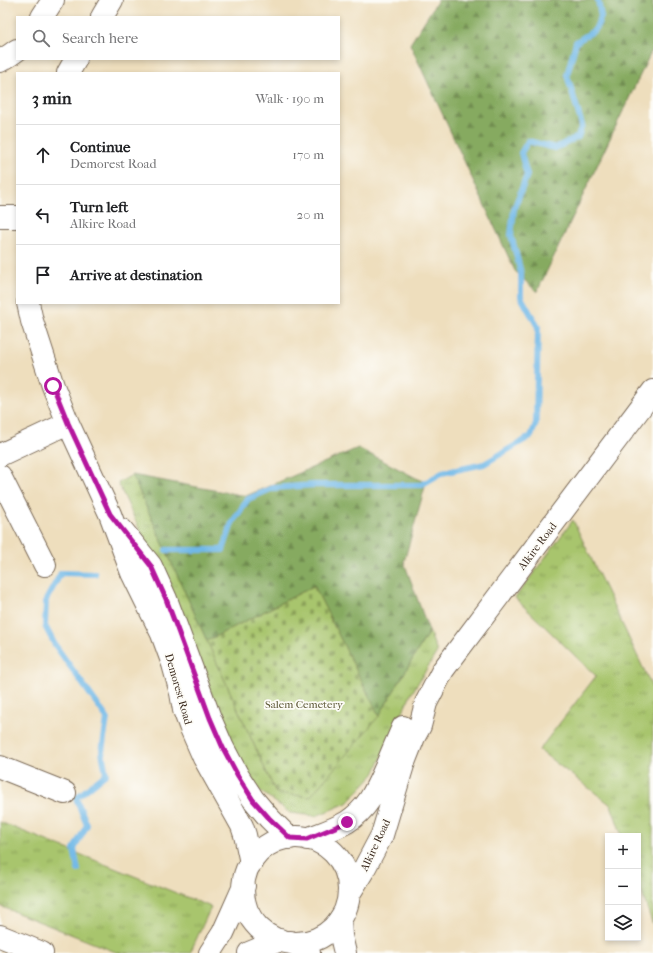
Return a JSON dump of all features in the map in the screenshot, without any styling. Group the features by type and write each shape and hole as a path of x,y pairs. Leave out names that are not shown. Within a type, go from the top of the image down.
{"main road":[{"path":"43,16 53,0"},
{"path":"103,16 112,0"},
{"path":"0,61 16,51"},
{"path":"69,72 75,60"},
{"path":"0,217 16,217"},
{"name":"Demorest Road","path":"28,304 53,386 68,423 110,514 132,573 162,634 173,664 184,710 190,726 204,758 242,826 251,863"},
{"name":"Alkire Road","path":"349,894 363,872 382,835 403,765 420,726 426,703 437,681 450,660 653,391"},
{"path":"0,455 68,423"},
{"path":"0,476 45,565"},
{"name":"Demorest Road","path":"110,514 151,566 166,599 210,718 223,748 238,776 253,800 269,818 298,838"},
{"name":"Alkire Road","path":"298,838 347,822 368,803 375,791 404,724 426,703"},
{"path":"0,767 65,793"},
{"path":"210,953 223,933 244,886 247,872 257,855 268,846 282,840 298,838 321,844 330,850 337,857 346,874 349,894 345,909 334,927 321,936 306,942 285,941 249,953"},
{"path":"244,886 245,903 254,922 266,933 303,948 309,953"},
{"path":"340,919 344,953"},
{"path":"0,936 42,953"}],"green space":[{"path":"438,0 653,0 653,48 537,292 515,271 410,44"},
{"path":"358,448 426,483 404,562 429,631 379,716 314,586 207,641 132,475 246,496"},
{"path":"132,475 276,793 379,716 429,631 437,652 410,696 374,774 347,803 316,816 290,813 259,790 230,743 189,636 118,483"},
{"path":"573,520 653,689 653,925 641,891 641,833 621,833 611,805 539,750 596,676 515,598"},
{"name":"Salem Cemetery","path":"314,586 379,716 310,797 276,793 207,641"},
{"path":"0,822 211,907 190,953 118,953 0,906"}],"waterway":[{"path":"166,550 223,550 232,523 248,499 273,488 314,485 421,485 442,473 484,464 531,436 536,423 538,327 521,297 521,273 511,235 514,209 527,175 521,153 528,141 555,148 578,137 582,125 567,75 576,42 595,30 601,17 598,0"},
{"path":"78,870 74,849 87,825 76,798 106,774 102,752 107,718 55,645 45,626 46,600 61,573 95,574"}],"route":[{"path":"53,386 68,423 110,514 151,566 166,599 216,733 238,776 253,800 290,838 307,839 347,822"}]}
